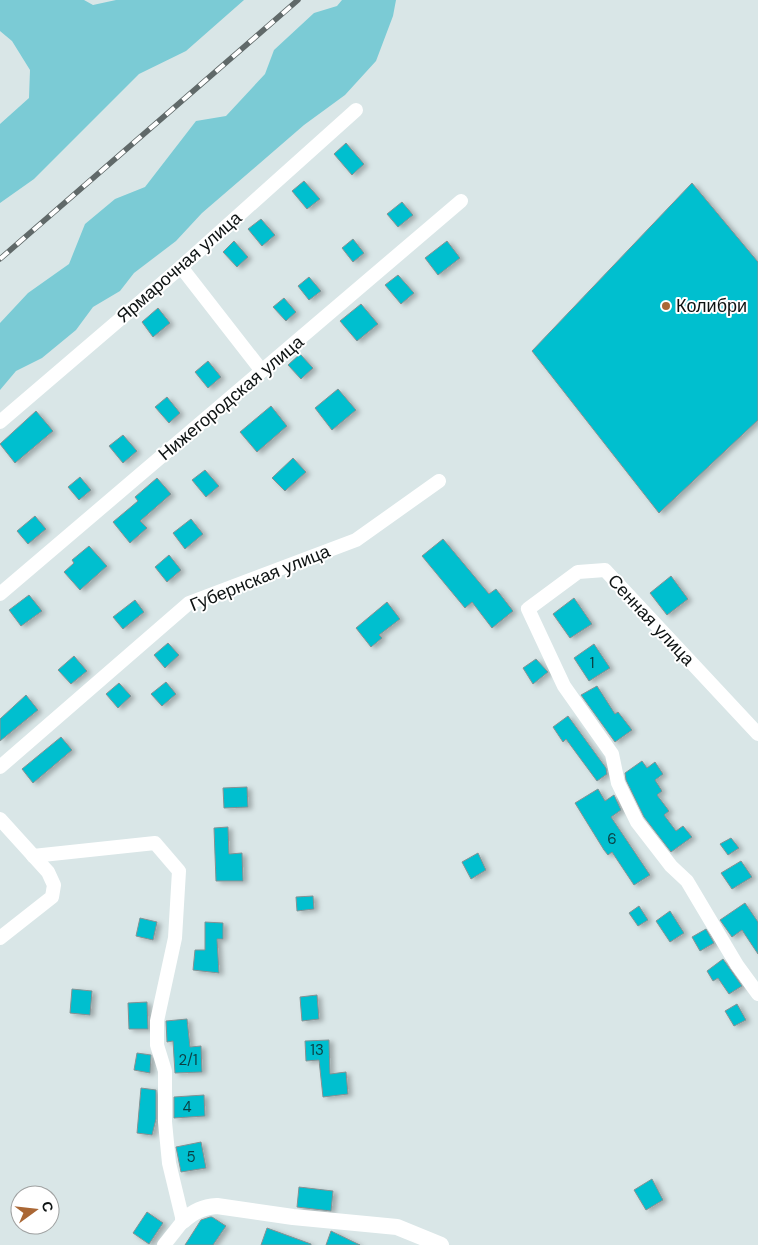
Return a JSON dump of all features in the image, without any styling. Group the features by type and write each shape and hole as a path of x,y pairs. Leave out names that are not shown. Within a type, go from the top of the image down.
{"street":[{"name":"Ярмарочная улица","path":"0,422 182,266 356,110"},
{"name":"Нижегородская улица","path":"0,594 461,201"},
{"path":"182,266 262,371"},
{"name":"Губернская улица","path":"0,767 189,603 356,540 439,481"},
{"name":"Сенная улица","path":"758,734 605,570 578,572 528,609 564,686 612,754 620,790 637,822 672,866 687,881 737,964 758,994"},
{"path":"0,819 48,872 54,885 52,896 0,938"},
{"path":"33,856 155,843 179,871 175,938 157,1021 157,1045 165,1071 165,1122 170,1163 183,1221"},
{"path":"164,1245 183,1221 194,1212 206,1207 217,1206 293,1217 397,1227 441,1245"}],"shaded area":[{"path":"0,0 84,0 93,5 116,0 244,0 186,51 139,74 34,179 0,203 0,124 29,98 30,70 12,41 0,31"},
{"path":"342,0 396,0 393,16 376,61 345,95 304,125 202,213 176,241 134,273 120,291 93,307 76,330 42,358 16,371 0,390 0,323 28,293 69,264 85,224 115,199 145,187 196,121 226,116 265,74 274,50 314,13 337,6"}],"building":[{"path":"346,143 364,164 352,175 334,154"},
{"path":"304,181 320,199 307,209 292,191"},
{"name":"Колибри","path":"692,183 758,262 758,420 659,513 532,351"},
{"path":"402,202 413,215 398,227 387,214"},
{"path":"261,219 275,235 262,246 248,229"},
{"path":"353,239 364,253 353,262 342,248"},
{"path":"234,241 248,257 237,267 223,252"},
{"path":"447,241 460,258 438,275 425,258"},
{"path":"398,275 414,293 401,304 385,285"},
{"path":"309,277 321,291 309,300 298,286"},
{"path":"284,298 296,312 286,321 273,307"},
{"path":"361,304 378,324 357,341 340,321"},
{"path":"158,308 170,323 153,337 142,322"},
{"path":"300,354 313,368 301,379 288,365"},
{"path":"208,361 221,377 208,388 195,372"},
{"path":"338,389 356,410 332,430 315,408"},
{"path":"167,397 180,413 169,423 155,407"},
{"path":"271,406 287,426 257,452 240,432"},
{"path":"36,411 53,431 15,463 0,444"},
{"path":"123,435 137,451 123,463 109,446"},
{"path":"293,458 306,472 285,491 272,478"},
{"path":"205,470 219,486 206,497 192,480"},
{"path":"80,477 91,490 79,500 68,487"},
{"path":"157,478 171,494 140,521 147,528 130,543 113,522 138,501 135,497"},
{"path":"35,516 46,529 28,544 17,531"},
{"path":"191,519 203,534 185,549 173,533"},
{"path":"443,539 489,594 496,589 513,611 492,628 472,602 465,608 422,556"},
{"path":"89,546 107,566 80,590 64,572 74,563 72,560"},
{"path":"169,555 181,570 167,582 155,567"},
{"path":"671,576 688,599 667,615 650,593"},
{"path":"29,595 42,611 21,626 9,610"},
{"path":"574,598 592,624 570,638 553,614"},
{"path":"135,600 144,612 123,629 113,617"},
{"path":"387,602 400,619 379,635 382,638 371,647 356,628"},
{"path":"168,643 179,655 165,668 154,655"},
{"path":"594,644 610,668 589,681 574,658"},
{"path":"74,656 87,671 71,684 58,670"},
{"path":"536,659 548,672 533,684 523,668"},
{"path":"166,682 176,694 162,706 151,694"},
{"path":"119,683 131,696 118,708 106,694"},
{"path":"597,686 615,714 618,712 632,730 615,742 581,695"},
{"path":"26,695 38,710 0,741 0,719"},
{"path":"568,716 606,768 607,774 597,781 566,739 563,742 553,727"},
{"path":"61,737 72,750 33,783 22,769"},
{"path":"642,761 647,768 655,762 663,774 655,780 662,791 657,795 669,811 664,815 676,831 683,826 692,837 671,852 644,817 626,780 625,773"},
{"path":"247,787 248,807 224,808 223,788"},
{"path":"598,789 605,801 614,795 621,810 611,817 650,875 634,885 612,852 608,855 604,850 575,803"},
{"path":"228,827 229,854 242,853 243,881 216,881 214,828"},
{"path":"731,838 739,848 728,855 720,844"},
{"path":"478,853 486,870 471,879 462,862"},
{"path":"741,861 752,877 732,889 721,873"},
{"path":"313,896 314,909 297,911 296,897"},
{"path":"745,903 758,922 758,954 742,930 732,937 720,920"},
{"path":"639,906 648,920 638,926 629,913"},
{"path":"670,911 684,933 670,942 656,921"},
{"path":"140,918 157,922 153,940 136,936"},
{"path":"205,922 223,923 223,939 217,939 219,973 193,970 195,950 205,950"},
{"path":"706,929 714,943 700,951 692,937"},
{"path":"723,959 742,986 729,994 718,978 713,981 707,971"},
{"path":"72,989 92,991 90,1015 70,1013"},
{"path":"317,995 319,1019 302,1021 300,997"},
{"path":"147,1002 148,1029 129,1029 128,1003"},
{"path":"737,1004 746,1020 734,1026 725,1011"},
{"path":"187,1019 190,1047 201,1046 202,1072 175,1073 173,1041 167,1042 166,1021"},
{"path":"329,1040 330,1074 346,1072 348,1094 323,1097 319,1060 306,1061 305,1041"},
{"path":"137,1053 151,1055 150,1073 134,1070"},
{"path":"141,1088 156,1090 156,1119 152,1135 137,1133"},
{"path":"204,1095 205,1116 174,1118 174,1097"},
{"path":"201,1142 206,1168 181,1172 176,1147"},
{"path":"652,1179 663,1200 646,1210 634,1190"},
{"path":"299,1187 333,1191 331,1211 297,1207"},
{"path":"147,1212 163,1223 149,1244 133,1233"},
{"path":"210,1217 226,1226 213,1245 185,1245 201,1220"},
{"path":"267,1228 311,1244 311,1245 261,1245"},
{"path":"331,1231 360,1245 326,1245"}],"railway":[{"path":"0,259 298,0"}],"place":[{"name":"Колибри","path":"666,306"}]}
